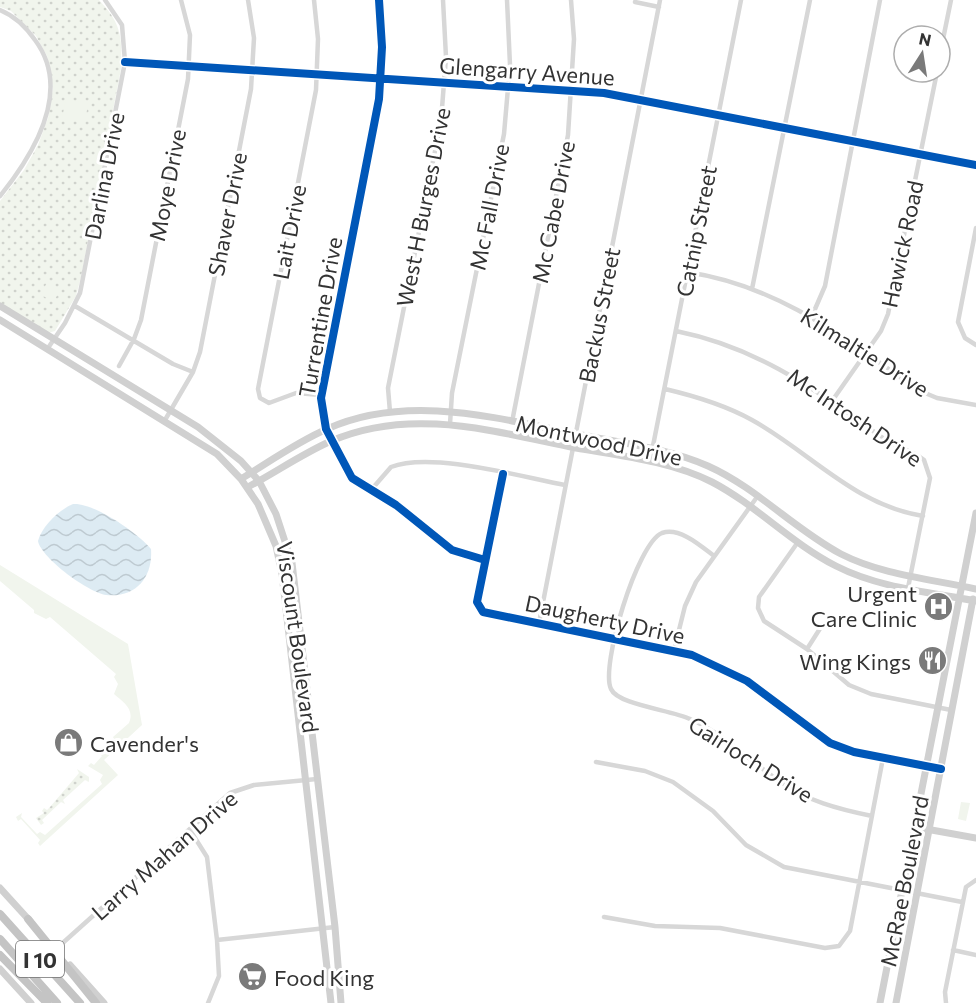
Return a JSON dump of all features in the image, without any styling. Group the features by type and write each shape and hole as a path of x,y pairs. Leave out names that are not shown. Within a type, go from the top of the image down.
{"highway":[{"name":"I 10","path":"0,914 80,1003"},
{"path":"28,919 96,1003"},
{"name":"I 10","path":"0,939 57,1003"},
{"path":"0,955 47,1003"}],"main road":[{"name":"Turrentine Drive","path":"333,440 326,429 321,409 321,395 376,119 381,78 379,0"},
{"name":"Glengarry Avenue","path":"381,78 572,91 640,99 976,165"},
{"name":"Viscount Boulevard","path":"0,306 214,438 252,472 259,482 284,533 294,581 342,1003"},
{"name":"Viscount Boulevard","path":"0,320 217,454 248,487 270,529 283,582 331,1003"},
{"name":"Montwood Drive","path":"241,479 326,429 390,412 451,412 680,455 709,467 842,554 875,568 976,588"},
{"name":"Montwood Drive","path":"248,487 300,456 333,440 360,431 404,424 450,424 650,461 702,477 750,507 798,542 853,573 908,588 975,601"},
{"name":"McRae Boulevard","path":"880,1003 976,513"},
{"path":"283,582 294,581"},
{"name":"McRae Boulevard","path":"896,1003 976,588"},
{"path":"950,651 963,653"},
{"path":"294,683 306,682"},
{"path":"933,734 947,737"},
{"path":"915,826 976,838"},
{"path":"0,888 104,1003"},
{"path":"0,971 31,1003"}],"street":[{"name":"Darlina Drive","path":"48,348 75,306 84,277 125,62 122,25 105,0"},
{"name":"Moye Drive","path":"119,366 134,339 143,309 189,66 190,35 181,0"},
{"name":"Shaver Drive","path":"165,420 193,372 200,352 254,70 254,38 248,0"},
{"name":"Lait Drive","path":"314,0 318,39 318,74 258,389 260,398 269,403 296,393 321,395"},
{"name":"West H Burges Drive","path":"390,412 388,388 441,121 445,82 443,0"},
{"name":"Mc Fall Drive","path":"450,424 452,393 504,134 509,86 507,0"},
{"name":"Mc Cabe Drive","path":"512,422 566,151 572,91 571,0"},
{"name":"Backus Street","path":"539,623 660,0"},
{"name":"Catnip Street","path":"650,461 741,0"},
{"path":"752,289 810,0"},
{"path":"812,316 825,286 880,0"},
{"path":"946,24 951,0"},
{"path":"635,2 659,7"},
{"path":"0,10 22,25 38,44 48,67 50,88 46,116 34,147 22,169 0,196"},
{"name":"Glengarry Avenue","path":"125,62 381,78"},
{"name":"Hawick Road","path":"832,401 867,353 888,314 935,84"},
{"path":"976,228 958,322 965,338 976,345"},
{"name":"Kilmaltie Drive","path":"687,272 752,289 812,316 928,395 976,405"},
{"path":"75,306 173,364 193,372"},
{"name":"Mc Intosh Drive","path":"676,331 714,340 755,355 787,371 894,446 924,460 930,478 908,588"},
{"path":"665,389 700,398 744,416 866,498 892,509 923,516"},
{"name":"Turrentine Drive","path":"333,440 349,475 396,506 452,550 485,560"},
{"path":"371,490 386,470 399,465 444,464 565,485"},
{"name":"Daugherty Drive","path":"502,474 477,602 480,609 487,614 674,650 709,662 747,681 830,743 854,752 941,769"},
{"path":"674,650 690,594 714,556 757,497"},
{"name":"Gairloch Drive","path":"714,556 675,532 656,537 632,578 621,610 608,679 610,688 616,696 674,712 708,728 800,794 833,807 872,816"},
{"path":"798,542 762,592 758,608 766,624 807,649 854,688 951,710"},
{"path":"807,649 821,627"},
{"path":"604,917 655,926 720,928 834,948 843,943 849,935 883,758"},
{"path":"596,762 645,771 674,782 713,811 746,845 770,860 798,870 962,902"},
{"name":"Larry Mahan Drive","path":"56,949 224,797 237,789 254,785 317,779"},
{"path":"189,830 198,840 207,857 217,940 219,976 208,1003"},
{"path":"946,1003 962,902 966,887 976,880"},
{"path":"217,940 335,927"},
{"path":"953,950 976,955"}],"shaded area":[{"path":"0,0 99,0 112,16 121,39 121,69 81,277 76,296 55,331 48,333 0,303 0,201 24,170 38,145 48,118 53,88 47,56 36,36 11,11 0,7"},
{"path":"66,99 88,104 85,122 62,118"},
{"path":"47,283 60,291 53,302 40,294"},
{"path":"0,565 128,644 142,725 104,760 118,775 40,846 38,843 40,840 21,819 18,821 16,817 22,813 21,817 37,834 40,832 45,835 102,784 100,780 103,775 88,766 91,763 94,765 102,756 99,753 105,752 115,741 113,737 129,723 130,714 127,706 114,694 118,684 114,677 116,674 50,617 46,619 34,613 34,610 0,581"},
{"path":"77,769 89,777 89,782 85,780 63,800 65,804 61,802 42,820 44,823 41,825 36,818 44,813 42,811 44,808 47,810 50,807 79,773"},
{"path":"961,802 970,803 966,821 958,819"}],"water":[{"path":"73,504 103,513 136,535 151,549 146,577 134,589 117,595 98,593 67,574 41,548 38,541 47,524 57,514"}],"cycle path":[{"path":"379,0 382,47 379,99 321,398 326,429 352,478 396,505 452,550 485,560"},
{"path":"125,62 604,93 976,165"},
{"path":"503,474 477,602 483,612 692,655 747,681 830,743 854,752 941,769"}],"place":[{"name":"Urgent Care Clinic","path":"938,606"},
{"name":"Wing Kings","path":"932,661"},
{"name":"Cavender's","path":"69,743"},
{"name":"Food King","path":"253,977"}]}
